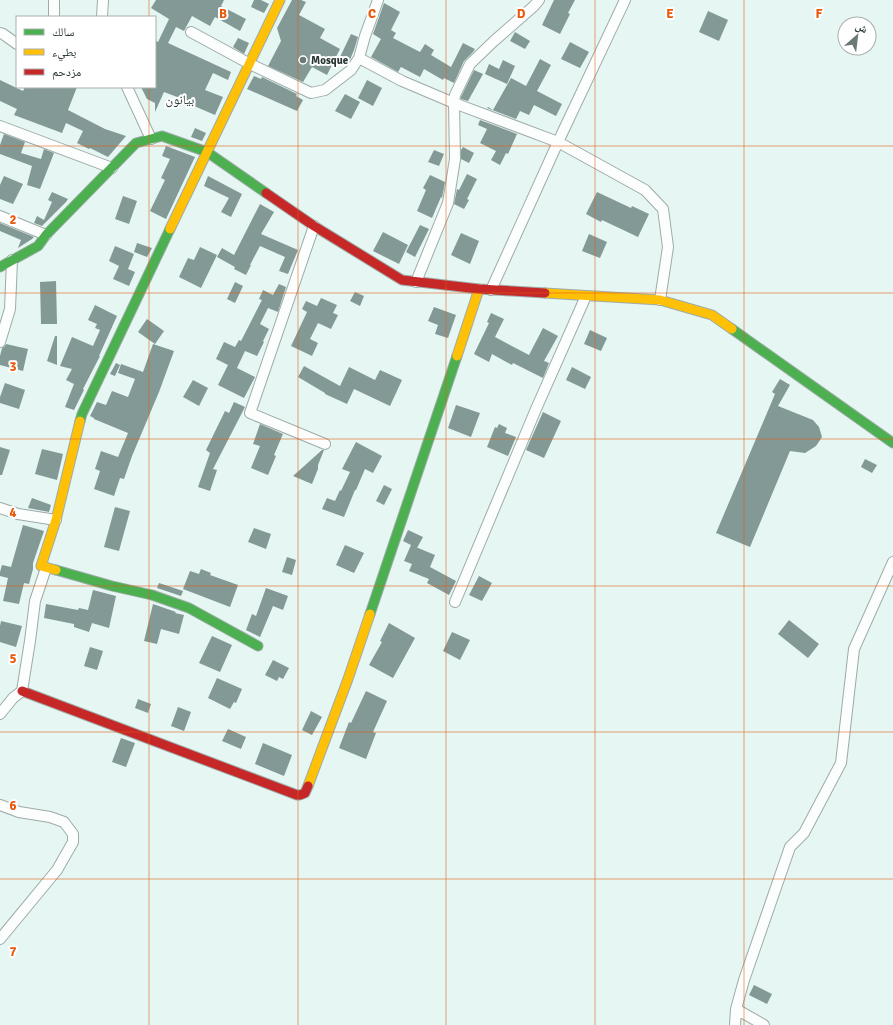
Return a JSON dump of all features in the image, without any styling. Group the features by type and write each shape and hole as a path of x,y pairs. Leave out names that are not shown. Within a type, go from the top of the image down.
{"street":[{"path":"54,0 54,16"},
{"path":"102,16 103,0"},
{"path":"258,646 189,608 152,595 112,586 41,566 56,520 82,414 280,0"},
{"path":"191,32 250,64 311,93 325,90 351,70 359,58 378,0"},
{"path":"416,282 448,203 455,159 454,103 456,95 470,64 539,0"},
{"path":"491,290 558,142 626,0"},
{"path":"0,33 16,43"},
{"path":"359,58 402,81 454,103 558,142 645,190 663,209 668,246 660,300"},
{"path":"127,88 151,139"},
{"path":"0,126 112,168"},
{"path":"0,267 38,246 46,235 136,143 162,136 206,152 314,226 402,280 491,290 660,300 712,315 893,443"},
{"path":"0,216 46,235"},
{"path":"314,226 250,413 326,444"},
{"path":"0,342 10,309 12,260"},
{"path":"22,691 297,795 304,793 348,679 479,289"},
{"path":"455,602 536,409 586,296"},
{"path":"0,508 18,514 56,520"},
{"path":"735,1025 736,1009 744,980 790,847 804,833 841,763 854,649 893,562"},
{"path":"0,714 13,698 22,691 35,601 46,568"},
{"path":"0,805 20,812 50,817 64,822 73,834 73,842 57,870 0,939"},
{"path":"736,1009 764,1025"}],"building":[{"path":"156,0 224,0 221,6 246,19 240,31 215,17 210,26 192,16 184,31 176,27 168,43 231,72 228,80 213,73 205,90 223,97 215,115 187,103 188,101 164,92 155,112 155,103 147,99 142,88 156,88 156,41 158,42 169,19 151,8"},
{"path":"254,0 261,0 269,4 264,13 251,7"},
{"path":"292,0 301,0 306,2 299,15 325,29 320,38 340,49 327,75 312,67 303,82 268,66 281,41 277,28"},
{"path":"554,0 575,0 560,34 542,25"},
{"path":"384,3 400,12 391,30 396,33 393,38 420,52 425,44 434,50 431,55 451,67 463,43 475,49 464,61 454,83 444,78 443,80 424,69 420,77 401,67 398,72 371,57 381,39 373,34"},
{"path":"708,11 728,20 719,41 699,32"},
{"path":"515,32 530,41 525,49 510,41"},
{"path":"351,34 358,37 349,62 340,57"},
{"path":"238,38 249,43 244,54 233,47"},
{"path":"570,42 589,52 580,68 561,59"},
{"path":"540,59 551,65 537,91 562,104 556,116 534,105 529,115 520,111 516,119 487,108 488,107 493,110 511,78 526,86"},
{"path":"503,60 515,66 507,84 485,74 489,64 499,69"},
{"path":"474,70 483,74 468,101 461,99 461,97"},
{"path":"254,76 261,79 262,77 297,94 296,96 303,100 297,111 247,89"},
{"path":"0,80 23,91 24,88 77,88 68,110 105,129 126,136 108,157 77,143 83,131 66,123 62,133 14,115 17,109 0,101"},
{"path":"367,80 382,88 373,106 358,98"},
{"path":"345,94 360,102 351,119 335,111"},
{"path":"480,120 517,134 508,154 506,153 500,165 491,160 496,151 480,143 487,129 478,125"},
{"path":"195,128 206,133 202,141 191,137"},
{"path":"4,134 25,142 21,153 41,159 44,149 54,153 40,189 27,185 32,166 0,154 0,145"},
{"path":"166,146 195,157 166,219 150,211 165,180 161,178 170,159 162,156"},
{"path":"463,147 474,153 469,163 461,159 461,150"},
{"path":"434,150 444,154 439,166 428,162"},
{"path":"467,174 477,179 467,199 469,200 464,209 454,204 457,189 459,190"},
{"path":"430,175 445,182 442,198 441,197 432,218 417,211 426,190 423,188"},
{"path":"4,176 23,184 13,204 0,199 0,185"},
{"path":"208,176 242,194 231,217 221,212 229,198 204,186"},
{"path":"52,192 68,199 42,226 34,223 37,216 44,220 52,202 48,200"},
{"path":"597,192 631,208 632,206 649,214 638,237 602,220 601,222 586,214"},
{"path":"123,196 137,201 129,224 115,219"},
{"path":"260,204 274,212 261,234 298,250 288,274 279,271 285,257 260,246 246,275 234,269 235,267 217,257 222,248 234,255"},
{"path":"0,223 34,237 18,248 21,240 0,231"},
{"path":"420,225 429,229 415,257 406,252"},
{"path":"383,232 408,245 399,264 373,251"},
{"path":"461,233 479,241 470,264 451,255"},
{"path":"589,234 607,242 600,258 582,251"},
{"path":"137,243 152,248 147,257 134,252"},
{"path":"115,246 134,254 128,269 135,272 129,286 113,279 119,266 109,261"},
{"path":"200,247 217,255 201,288 179,277 188,258 194,260"},
{"path":"56,281 57,324 41,324 40,282"},
{"path":"235,282 243,286 235,303 227,299"},
{"path":"279,284 286,287 278,312 268,308 260,324 269,329 257,356 245,351 237,368 255,377 244,398 218,385 228,365 216,359 224,342 235,347 239,340 241,341 262,300 259,299 263,290 273,295"},
{"path":"355,292 364,296 360,306 350,301"},
{"path":"321,298 337,305 333,313 338,315 331,329 318,323 310,339 318,343 312,356 291,346 307,312 302,309 306,301 317,306"},
{"path":"95,305 117,316 74,410 65,407 74,384 66,380 72,369 60,366 72,337 93,346 100,330 95,328 97,324 88,320"},
{"path":"434,307 456,315 448,338 435,334 438,325 428,321"},
{"path":"491,313 504,319 495,337 529,355 543,328 558,336 544,361 549,363 543,378 513,363 512,365 492,354 489,362 474,354 489,323 487,322"},
{"path":"147,319 164,331 155,344 138,332"},
{"path":"590,330 607,338 601,351 584,344"},
{"path":"55,336 57,336 57,365 47,361"},
{"path":"6,344 28,349 23,371 0,365 2,348"},
{"path":"153,344 174,351 124,479 120,478 114,496 94,489 100,471 95,469 101,451 118,457 128,433 90,416 97,402 106,405 112,391 128,397 135,379 118,373 121,364 143,372"},
{"path":"116,363 120,365 115,376 110,374"},
{"path":"304,366 340,386 349,367 375,380 380,370 402,380 390,406 354,389 347,404 325,394 298,377"},
{"path":"572,367 591,377 585,389 566,380"},
{"path":"780,379 790,385 778,406 813,420 819,427 822,437 816,446 805,453 790,451 750,547 716,533 775,394 772,392"},
{"path":"193,380 208,388 199,406 183,397"},
{"path":"5,383 25,390 19,409 0,403 0,397"},
{"path":"234,402 245,407 213,469 217,470 210,491 198,487 210,453 206,450 225,411 229,413"},
{"path":"456,405 480,413 471,437 448,428"},
{"path":"543,412 561,421 544,458 526,450"},
{"path":"260,424 283,434 274,455 276,456 268,475 251,468 260,446 253,444"},
{"path":"499,424 507,428 505,433 516,437 508,456 487,447 495,427 497,428"},
{"path":"356,442 382,456 373,473 365,469 344,517 322,509 327,498 335,501 340,490 341,491 350,472 342,469"},
{"path":"0,447 10,450 2,475 0,475"},
{"path":"42,449 63,454 57,480 35,474"},
{"path":"322,450 324,450 312,484 293,476"},
{"path":"865,459 877,465 872,473 861,467"},
{"path":"384,485 392,489 384,505 376,501"},
{"path":"32,498 51,505 49,512 28,508"},
{"path":"115,507 130,511 119,551 104,547"},
{"path":"23,525 44,531 33,563 29,584 24,583 19,604 3,601 8,578 0,576 0,572 2,565 11,567"},
{"path":"254,528 271,534 266,549 248,542"},
{"path":"408,530 423,537 417,548 403,541"},
{"path":"345,545 364,553 354,573 336,565"},
{"path":"411,545 435,555 430,567 456,581 449,595 427,583 429,579 409,571 412,564 404,561"},
{"path":"287,557 296,560 292,575 282,572"},
{"path":"201,569 211,573 210,575 238,585 230,607 183,589 190,571 199,574"},
{"path":"479,576 492,583 482,601 469,595"},
{"path":"159,583 183,591 181,596 157,588"},
{"path":"266,588 288,596 283,610 273,606 260,637 246,630 252,614 256,616"},
{"path":"93,590 116,596 109,628 92,623 89,632 74,627 74,624 44,618 46,604 78,610 79,608 88,610"},
{"path":"153,604 184,615 179,634 161,629 157,644 144,641"},
{"path":"789,620 819,644 808,658 778,634"},
{"path":"1,621 22,626 16,647 0,642"},
{"path":"389,623 415,638 393,678 369,665 382,642 380,641"},
{"path":"452,632 470,640 460,660 443,651"},
{"path":"212,636 232,645 220,672 199,663"},
{"path":"90,647 103,651 97,670 84,666"},
{"path":"273,660 289,668 283,679 279,677 277,681 265,675"},
{"path":"217,678 242,689 236,703 234,702 230,709 208,698"},
{"path":"366,691 387,701 373,732 376,733 366,759 339,748 349,722 351,723"},
{"path":"138,699 151,704 148,713 135,708"},
{"path":"178,707 191,712 184,731 171,726"},
{"path":"311,711 322,717 312,735 302,730"},
{"path":"228,729 246,737 241,749 222,741"},
{"path":"121,738 135,743 126,767 112,762"},
{"path":"263,743 292,755 284,776 255,764"},
{"path":"754,985 772,994 767,1004 749,995"}],"traffic: fast":[{"path":"0,267 38,246 46,235 136,143 162,136 207,152 266,193"},
{"path":"80,421 170,229"},
{"path":"732,329 893,443"},
{"path":"370,614 457,356"},
{"path":"56,570 112,586 152,595 189,608 258,646"}],"traffic: slow":[{"path":"170,229 280,0"},
{"path":"457,356 479,289"},
{"path":"545,293 660,300 712,315 732,329"},
{"path":"56,570 41,566 56,520 80,421"},
{"path":"308,786 348,679 370,614"}],"traffic: jam":[{"path":"266,193 314,226 402,280 479,289 545,293"},
{"path":"22,691 297,795 305,793 308,786"}],"place":[{"name":"Mosque","path":"303,60"}],"district":[{"name":"بيانون","path":"180,99"}]}
